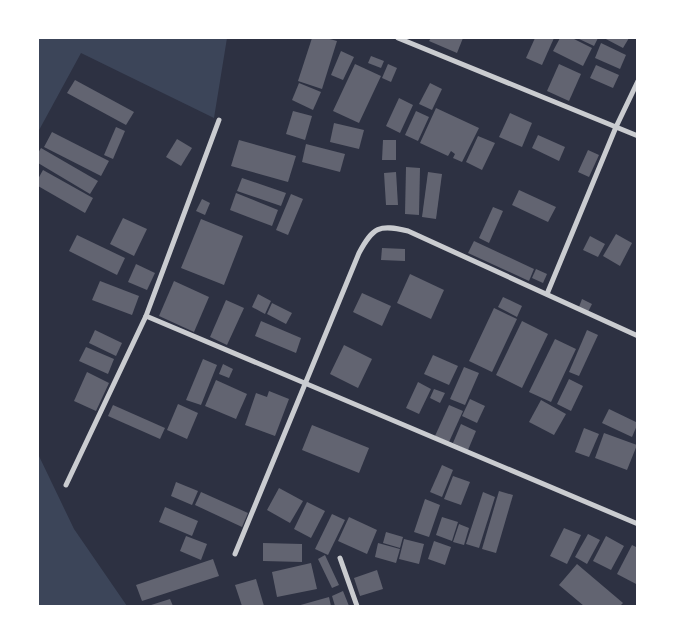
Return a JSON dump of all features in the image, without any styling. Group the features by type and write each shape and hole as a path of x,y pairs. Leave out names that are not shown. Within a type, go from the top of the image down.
{"street":[{"path":"398,38 638,136"},
{"path":"547,294 616,127 638,81"},
{"path":"66,485 146,316 219,120"},
{"path":"235,554 359,253 369,235 378,229 387,226 408,231 638,336"},
{"path":"146,316 638,524"},
{"path":"340,558 357,606"}],"shaded area":[{"path":"38,38 227,38 214,118 81,53 38,132"},
{"path":"38,454 74,529 127,606 38,606"}],"building":[{"path":"312,38 326,38 337,41 322,89 298,81"},
{"path":"431,38 463,38 457,53 429,41"},
{"path":"535,38 554,38 542,65 526,58"},
{"path":"560,38 572,38 592,48 583,66 553,51"},
{"path":"577,38 598,38 594,46"},
{"path":"604,38 629,38 623,48"},
{"path":"601,43 626,55 620,69 595,58"},
{"path":"341,51 354,57 343,80 331,75"},
{"path":"371,56 384,61 381,68 368,63"},
{"path":"355,64 381,76 359,123 333,111"},
{"path":"388,64 397,68 391,82 382,78"},
{"path":"559,64 581,74 569,101 547,91"},
{"path":"596,65 619,75 613,88 590,78"},
{"path":"75,80 134,112 126,125 67,93"},
{"path":"299,83 321,92 313,110 292,100"},
{"path":"430,83 442,89 432,110 419,104"},
{"path":"399,98 413,105 400,133 386,126"},
{"path":"436,108 479,128 462,162 453,158 455,154 451,151 448,156 420,143"},
{"path":"293,111 312,116 305,140 286,134"},
{"path":"416,111 429,117 418,141 405,135"},
{"path":"510,113 532,123 522,147 499,137"},
{"path":"334,123 364,130 359,149 330,142"},
{"path":"116,127 125,131 113,159 104,155"},
{"path":"52,132 109,161 101,176 44,147"},
{"path":"538,135 565,147 559,161 532,148"},
{"path":"478,136 495,143 482,170 466,162"},
{"path":"177,139 192,148 181,166 166,157"},
{"path":"239,140 296,156 288,182 231,166"},
{"path":"383,140 396,140 396,160 382,160"},
{"path":"306,144 345,154 340,172 302,162"},
{"path":"41,148 98,181 90,194 38,163 38,153"},
{"path":"588,150 599,155 589,177 578,172"},
{"path":"406,167 420,168 419,215 405,214"},
{"path":"43,170 93,198 85,213 38,186 38,179"},
{"path":"396,172 398,205 386,205 384,173"},
{"path":"428,172 442,174 436,219 422,217"},
{"path":"242,178 286,193 281,206 237,191"},
{"path":"519,190 556,207 548,222 512,205"},
{"path":"236,193 278,210 272,226 230,210"},
{"path":"291,194 303,199 288,235 276,230"},
{"path":"202,199 210,203 205,215 196,211"},
{"path":"493,207 503,211 489,243 479,238"},
{"path":"123,218 147,229 134,256 110,244"},
{"path":"201,219 243,236 224,285 181,268"},
{"path":"616,234 632,243 620,266 603,256"},
{"path":"77,235 125,258 117,275 69,251"},
{"path":"590,236 605,244 598,257 583,250"},
{"path":"474,241 534,269 529,281 468,253"},
{"path":"382,248 405,249 405,261 381,260"},
{"path":"136,264 155,273 147,290 128,282"},
{"path":"536,269 547,274 543,283 532,278"},
{"path":"410,274 444,290 431,319 397,303"},
{"path":"100,281 139,296 132,315 92,300"},
{"path":"174,281 209,297 194,332 159,316"},
{"path":"362,293 391,306 382,326 353,312"},
{"path":"258,294 271,301 265,314 252,307"},
{"path":"503,297 522,306 517,317 498,307"},
{"path":"582,299 592,304 588,312 579,307"},
{"path":"226,300 244,308 227,345 210,337"},
{"path":"272,303 292,313 286,324 267,314"},
{"path":"494,308 517,319 492,372 469,361"},
{"path":"261,321 301,338 296,353 255,336"},
{"path":"522,321 548,334 522,388 496,375"},
{"path":"95,330 122,343 116,356 89,343"},
{"path":"587,330 598,335 579,376 569,372"},
{"path":"555,339 576,349 551,402 529,392"},
{"path":"344,345 372,359 358,388 330,374"},
{"path":"86,347 114,359 108,374 79,361"},
{"path":"433,355 458,366 449,385 424,374"},
{"path":"203,359 217,365 201,405 186,400"},
{"path":"223,364 233,369 229,378 219,374"},
{"path":"464,367 479,373 465,405 450,399"},
{"path":"87,372 109,383 96,411 74,401"},
{"path":"569,379 583,386 571,411 557,404"},
{"path":"216,380 247,394 236,419 205,406"},
{"path":"418,382 431,389 419,414 406,408"},
{"path":"434,389 445,393 440,403 430,398"},
{"path":"269,391 289,399 275,436 245,425 256,393 267,397"},
{"path":"470,399 485,406 477,423 462,416"},
{"path":"541,400 566,414 554,435 529,422"},
{"path":"178,404 198,413 187,439 167,430"},
{"path":"113,405 165,428 160,439 108,416"},
{"path":"449,405 463,411 449,442 435,436"},
{"path":"609,409 638,423 632,437 602,423"},
{"path":"461,424 476,431 468,450 453,443"},
{"path":"312,425 369,448 359,473 302,450"},
{"path":"584,428 599,434 589,457 575,452"},
{"path":"604,433 637,445 627,470 595,458"},
{"path":"442,465 453,470 442,497 430,492"},
{"path":"453,476 470,482 461,505 444,499"},
{"path":"176,482 198,491 192,505 171,496"},
{"path":"279,488 303,501 290,523 267,510"},
{"path":"499,491 513,495 496,553 482,549"},
{"path":"201,492 248,513 242,527 195,505"},
{"path":"483,492 495,497 479,548 466,544"},
{"path":"425,499 440,505 429,537 414,532"},
{"path":"307,502 325,511 311,538 294,529"},
{"path":"165,507 198,521 192,536 159,522"},
{"path":"332,514 345,520 328,555 315,549"},
{"path":"349,517 377,530 367,554 338,541"},
{"path":"442,517 458,522 452,541 436,535"},
{"path":"459,524 469,528 464,545 453,542"},
{"path":"564,528 581,535 567,564 550,556"},
{"path":"386,532 403,537 400,548 383,543"},
{"path":"588,534 600,540 587,564 575,557"},
{"path":"186,536 207,544 201,560 180,551"},
{"path":"606,536 624,546 611,570 593,561"},
{"path":"404,539 424,544 419,564 399,559"},
{"path":"434,541 451,547 445,565 428,559"},
{"path":"263,543 302,544 302,562 263,561"},
{"path":"378,543 400,549 396,563 375,557"},
{"path":"632,545 638,548 638,585 617,574"},
{"path":"325,555 339,585 332,588 318,559"},
{"path":"213,559 219,576 142,601 136,585"},
{"path":"311,563 317,589 277,597 272,572"},
{"path":"577,564 623,603 620,606 584,606 559,585"},
{"path":"377,570 383,589 360,596 354,578"},
{"path":"256,579 264,606 242,606 235,585"},
{"path":"343,591 349,606 335,606 332,596"},
{"path":"329,597 331,606 297,606"},
{"path":"170,599 173,606 148,606"}]}
